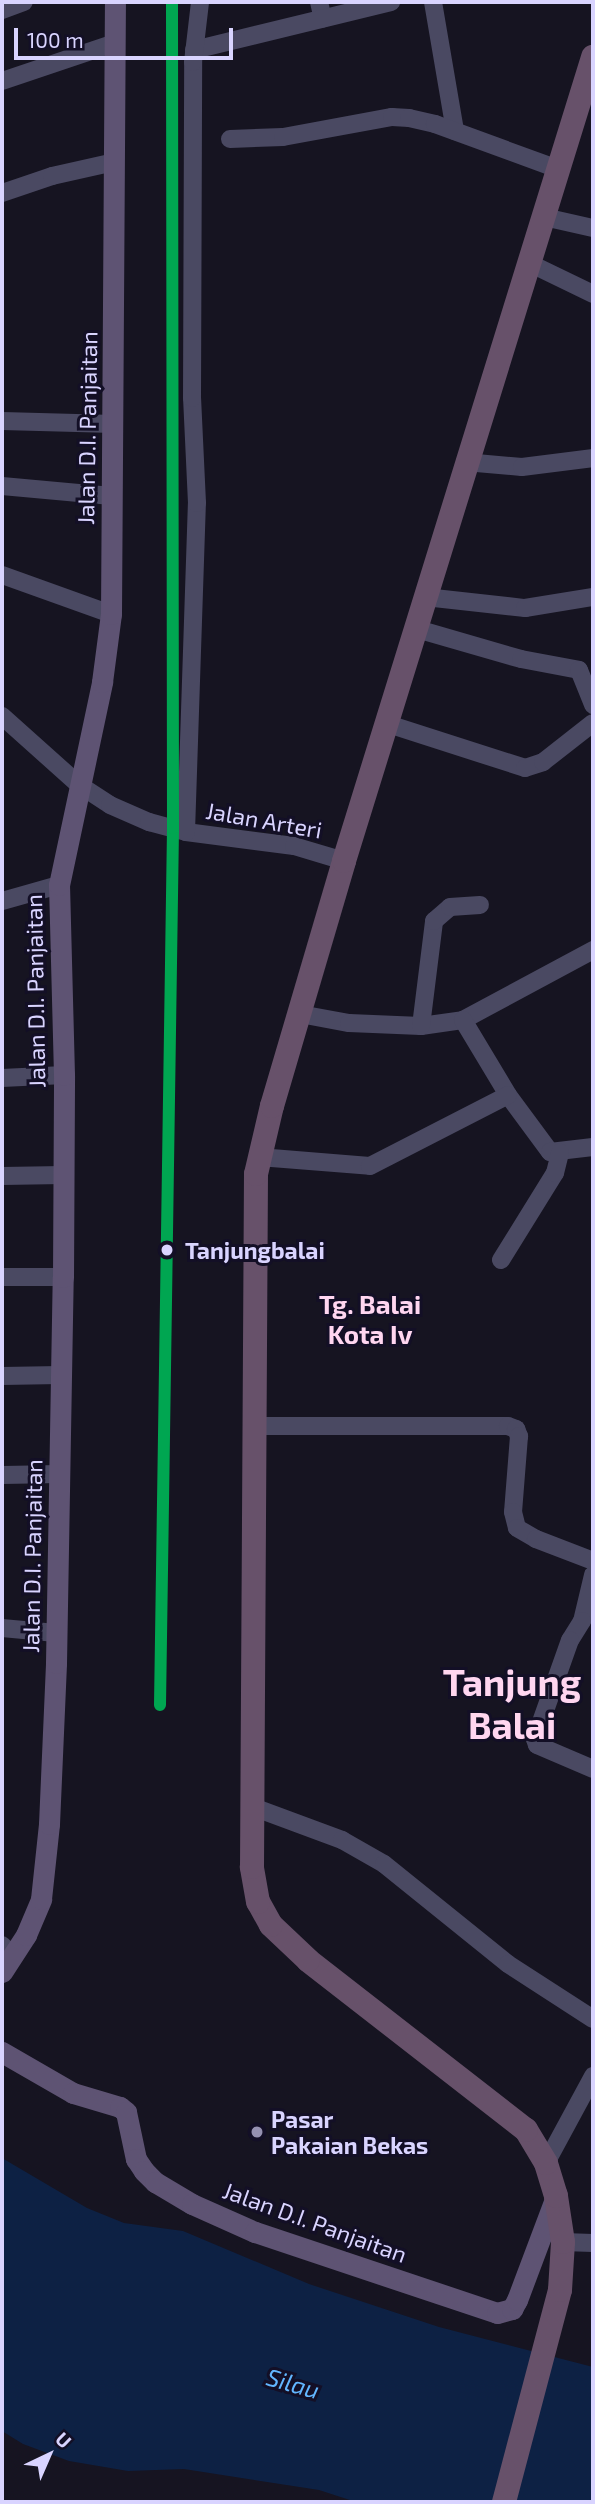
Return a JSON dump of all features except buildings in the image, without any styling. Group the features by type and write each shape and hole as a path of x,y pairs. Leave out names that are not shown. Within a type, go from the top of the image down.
{"highway":[{"path":"504,2502 561,2290 563,2242 556,2196 546,2163 526,2130 308,1960 271,1925 258,1902 252,1867 256,1174 344,861 385,723 417,629 465,462 558,169 585,112 593,57"}],"main road":[{"name":"Jalan D.I. Panjaitan","path":"5,1957 35,1919 47,1857 56,1633 63,1277 64,1075 59,885 78,784 102,682 111,614 115,2"},
{"name":"Jalan D.I. Panjaitan","path":"2,2052 72,2093 120,2107 126,2112 136,2159 144,2171 155,2182 192,2204 255,2232 497,2313 512,2309 517,2300 556,2196"}],"street":[{"path":"2,10 24,2"},
{"path":"186,832 197,503 192,398 194,50 200,2"},
{"path":"194,50 321,10 391,2"},
{"path":"433,2 455,131"},
{"path":"2,81 115,43"},
{"path":"230,139 283,137 393,117 422,121 455,131 558,169"},
{"path":"2,193 52,176 114,162"},
{"path":"544,217 593,228"},
{"path":"529,263 593,293"},
{"path":"2,421 114,424"},
{"path":"465,462 522,467 593,458"},
{"path":"2,486 112,496"},
{"path":"2,575 111,614"},
{"path":"425,597 525,608 593,597"},
{"path":"417,629 521,659 579,670 593,705"},
{"name":"Jalan Arteri","path":"2,716 78,784 110,805 149,822 186,832 293,846 344,861"},
{"path":"385,723 525,768 542,762 593,723"},
{"path":"2,901 59,885"},
{"path":"421,1026 434,921 450,907 480,905"},
{"path":"300,1014 349,1023 421,1026 464,1020 593,950"},
{"path":"464,1020 508,1096 550,1152 560,1153 593,1147"},
{"path":"2,1078 64,1075"},
{"path":"259,1157 370,1166 508,1096"},
{"path":"501,1260 555,1172 560,1153"},
{"path":"2,1175 63,1175"},
{"path":"2,1277 63,1277"},
{"path":"2,1376 60,1375"},
{"path":"253,1426 508,1426 516,1429 519,1436 513,1482 513,1512 517,1528 536,1539 593,1561"},
{"path":"2,1475 60,1474"},
{"path":"593,1574 582,1621 570,1640 535,1739 537,1745 593,1769"},
{"path":"2,1628 56,1633"},
{"path":"253,1807 342,1840 384,1864 508,1964 593,2019"},
{"path":"546,2163 593,2076"},
{"path":"563,2242 593,2243"}],"water":[{"name":"Silau","path":"2,2158 87,2208 124,2223 183,2231 309,2284 439,2327 593,2367 593,2502 356,2502 319,2490 184,2469 128,2471 69,2461 23,2444 2,2431"}],"transit line":[{"path":"160,1705 173,828 172,2"}],"place":[{"name":"Tanjungbalai","path":"167,1250"},
{"name":"Pasar Pakaian Bekas","path":"257,2132"}],"district":[{"name":"Tg. Balai Kota Iv","path":"370,1319"},
{"name":"Tanjung Balai","path":"512,1704"}]}
